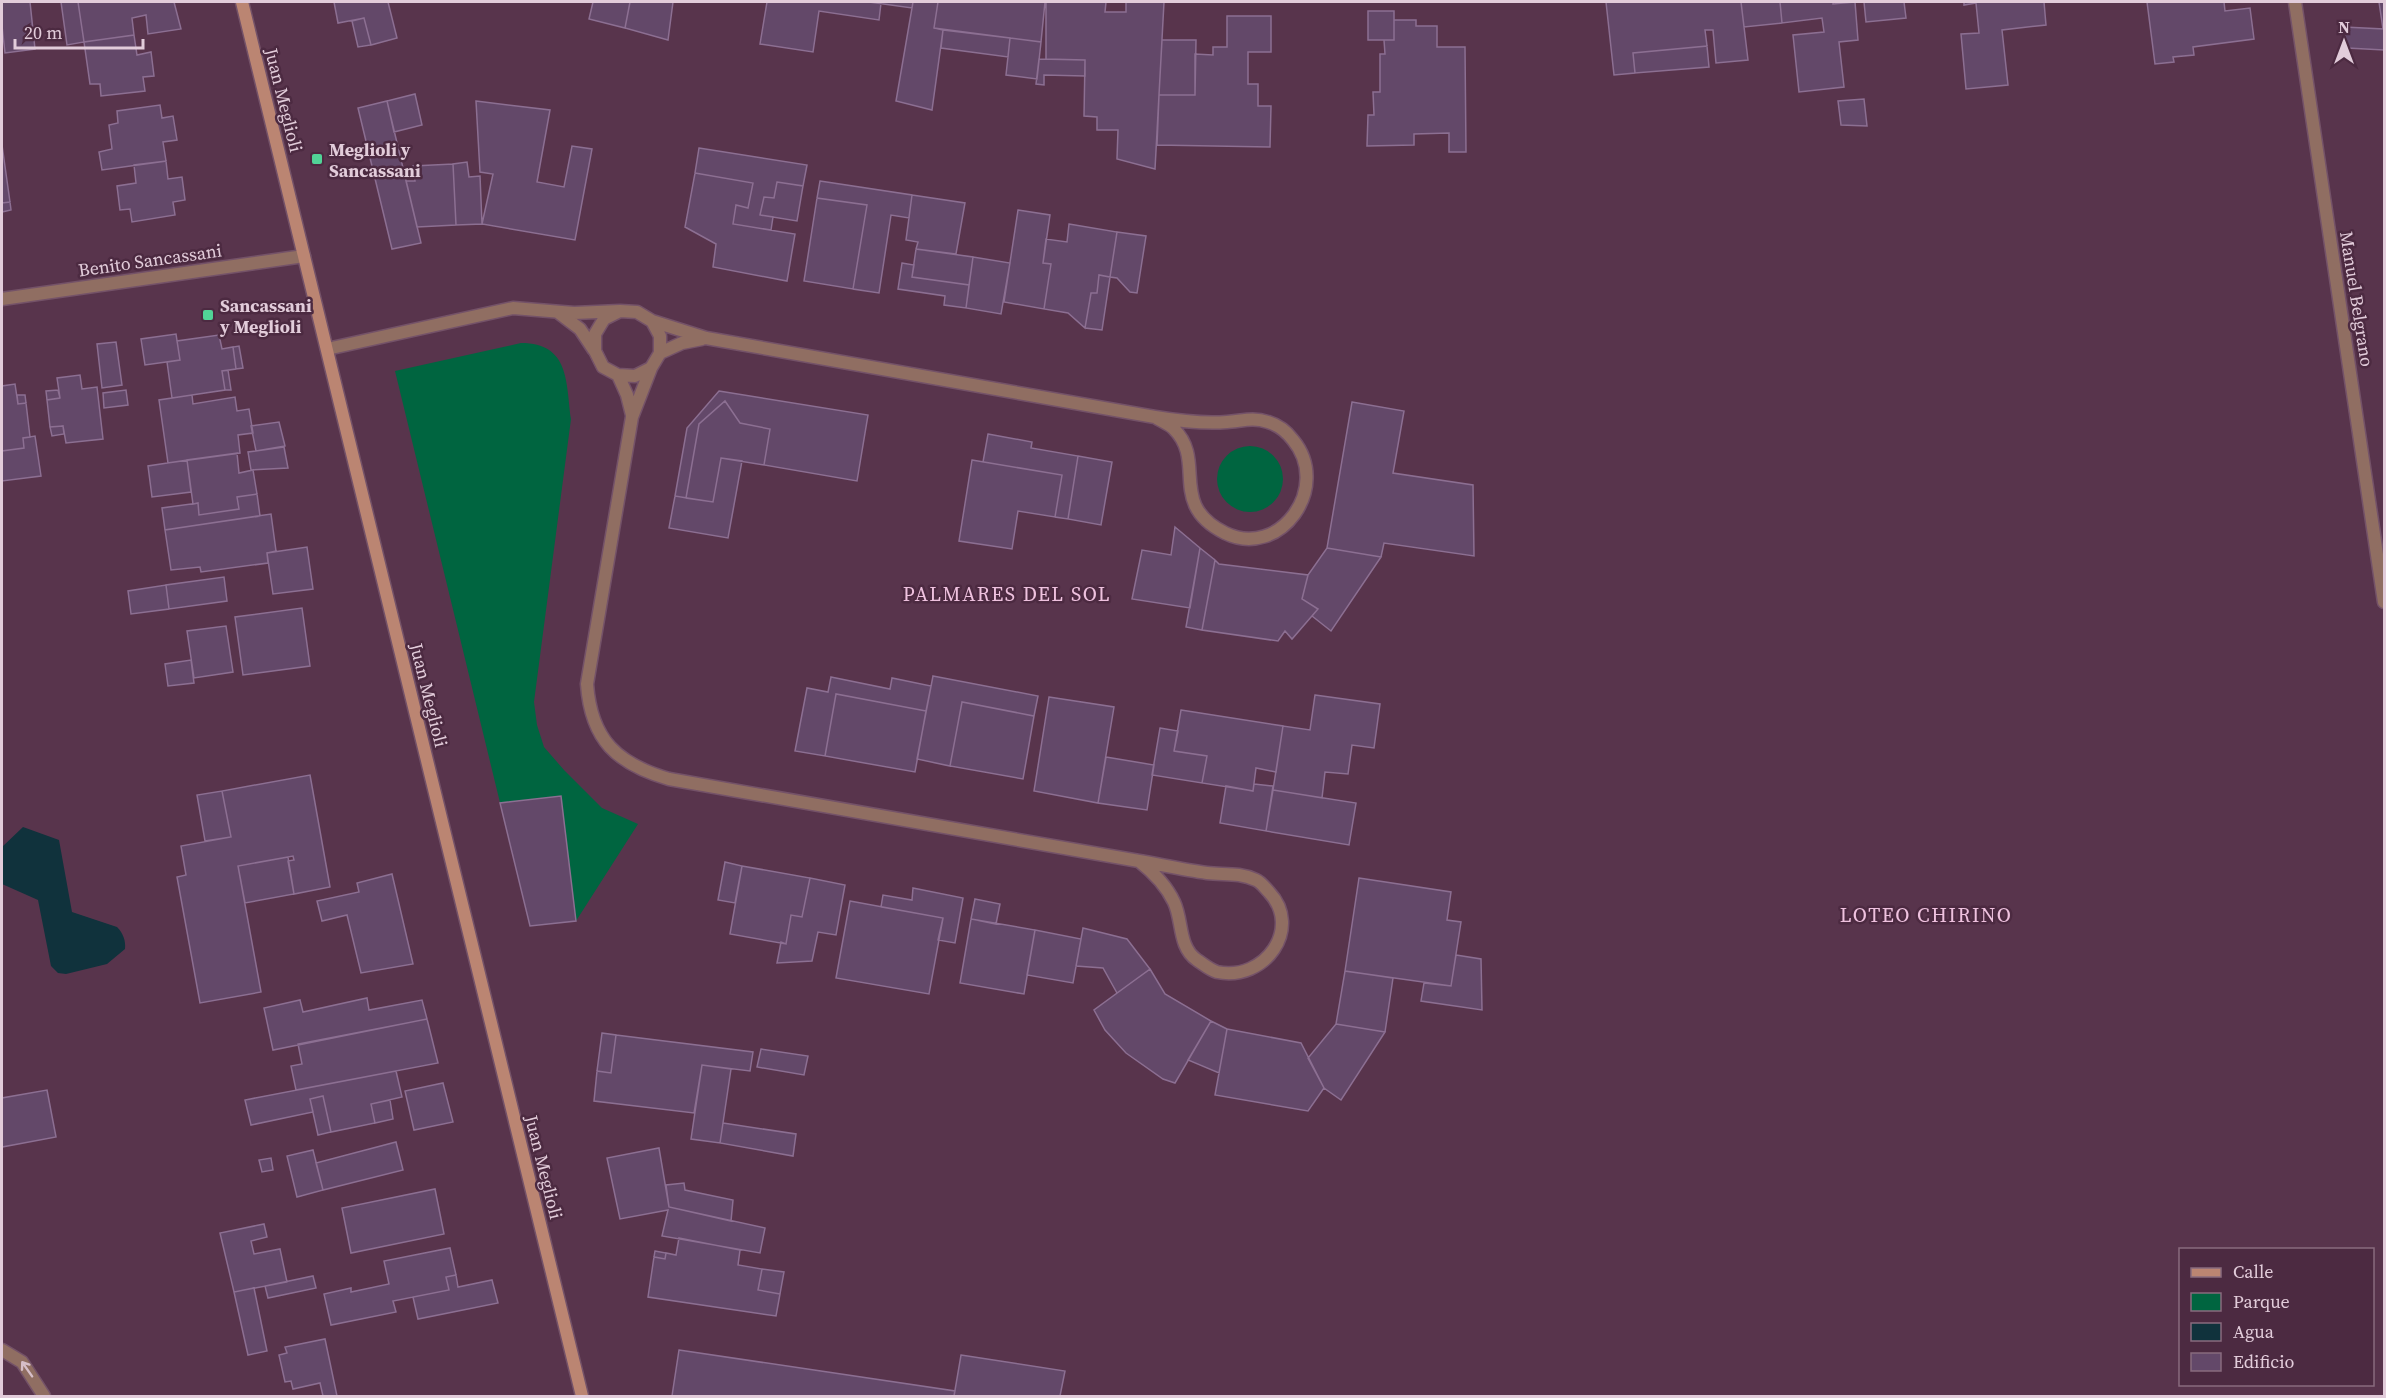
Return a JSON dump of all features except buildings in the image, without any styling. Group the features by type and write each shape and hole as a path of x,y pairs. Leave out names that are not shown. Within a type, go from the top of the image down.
{"main road":[{"name":"Juan Meglioli","path":"242,2 582,1396"}],"street":[{"name":"Manuel Belgrano","path":"2295,2 2385,602"},
{"name":"Benito Sancassani","path":"2,299 304,256"},
{"path":"327,349 495,310 531,308 558,312 637,312 652,321 706,338 1155,417 1185,422 1228,422 1249,419 1269,422 1287,433 1300,449 1307,468 1307,490 1300,509 1286,524 1268,535 1257,537 1247,538 1227,534 1209,524 1196,507 1189,488 1190,468 1186,446 1174,428 1155,417"},
{"path":"595,351 595,334 604,320 620,311"},
{"path":"558,312 580,329 603,367 618,375 635,376 651,368"},
{"path":"652,321 660,336 660,353 651,368 632,417 587,684 589,707 597,729 609,747 626,763 647,773 669,779 1208,873 1236,873 1259,881 1275,898 1282,922 1277,946 1261,964 1239,974 1214,971 1194,958 1182,937 1180,919 1174,902 1153,872 1139,861"},
{"path":"660,353 682,343 706,338"},
{"path":"618,375 627,395 632,417"},
{"path":"2,1350 22,1362 44,1396"}],"green space":[{"path":"521,343 537,345 549,350 557,358 566,379 571,419 534,702 537,725 544,747 602,808 638,824 576,921 530,926 395,371"},
{"path":"1250,446 1263,449 1273,456 1280,466 1283,479 1280,492 1273,502 1263,509 1250,512 1237,509 1227,502 1220,492 1217,479 1220,466 1227,456 1237,449"}],"water":[{"path":"23,827 59,840 72,912 117,927 121,932 125,949 107,964 66,974 58,973 51,966 38,900 2,884 2,847"}],"place":[{"name":"Meglioli y Sancassani","path":"317,159"},
{"name":"Sancassani y Meglioli","path":"208,315"}],"district":[{"name":"PALMARES DEL SOL","path":"1007,594"},
{"name":"LOTEO CHIRINO","path":"1926,915"}]}
